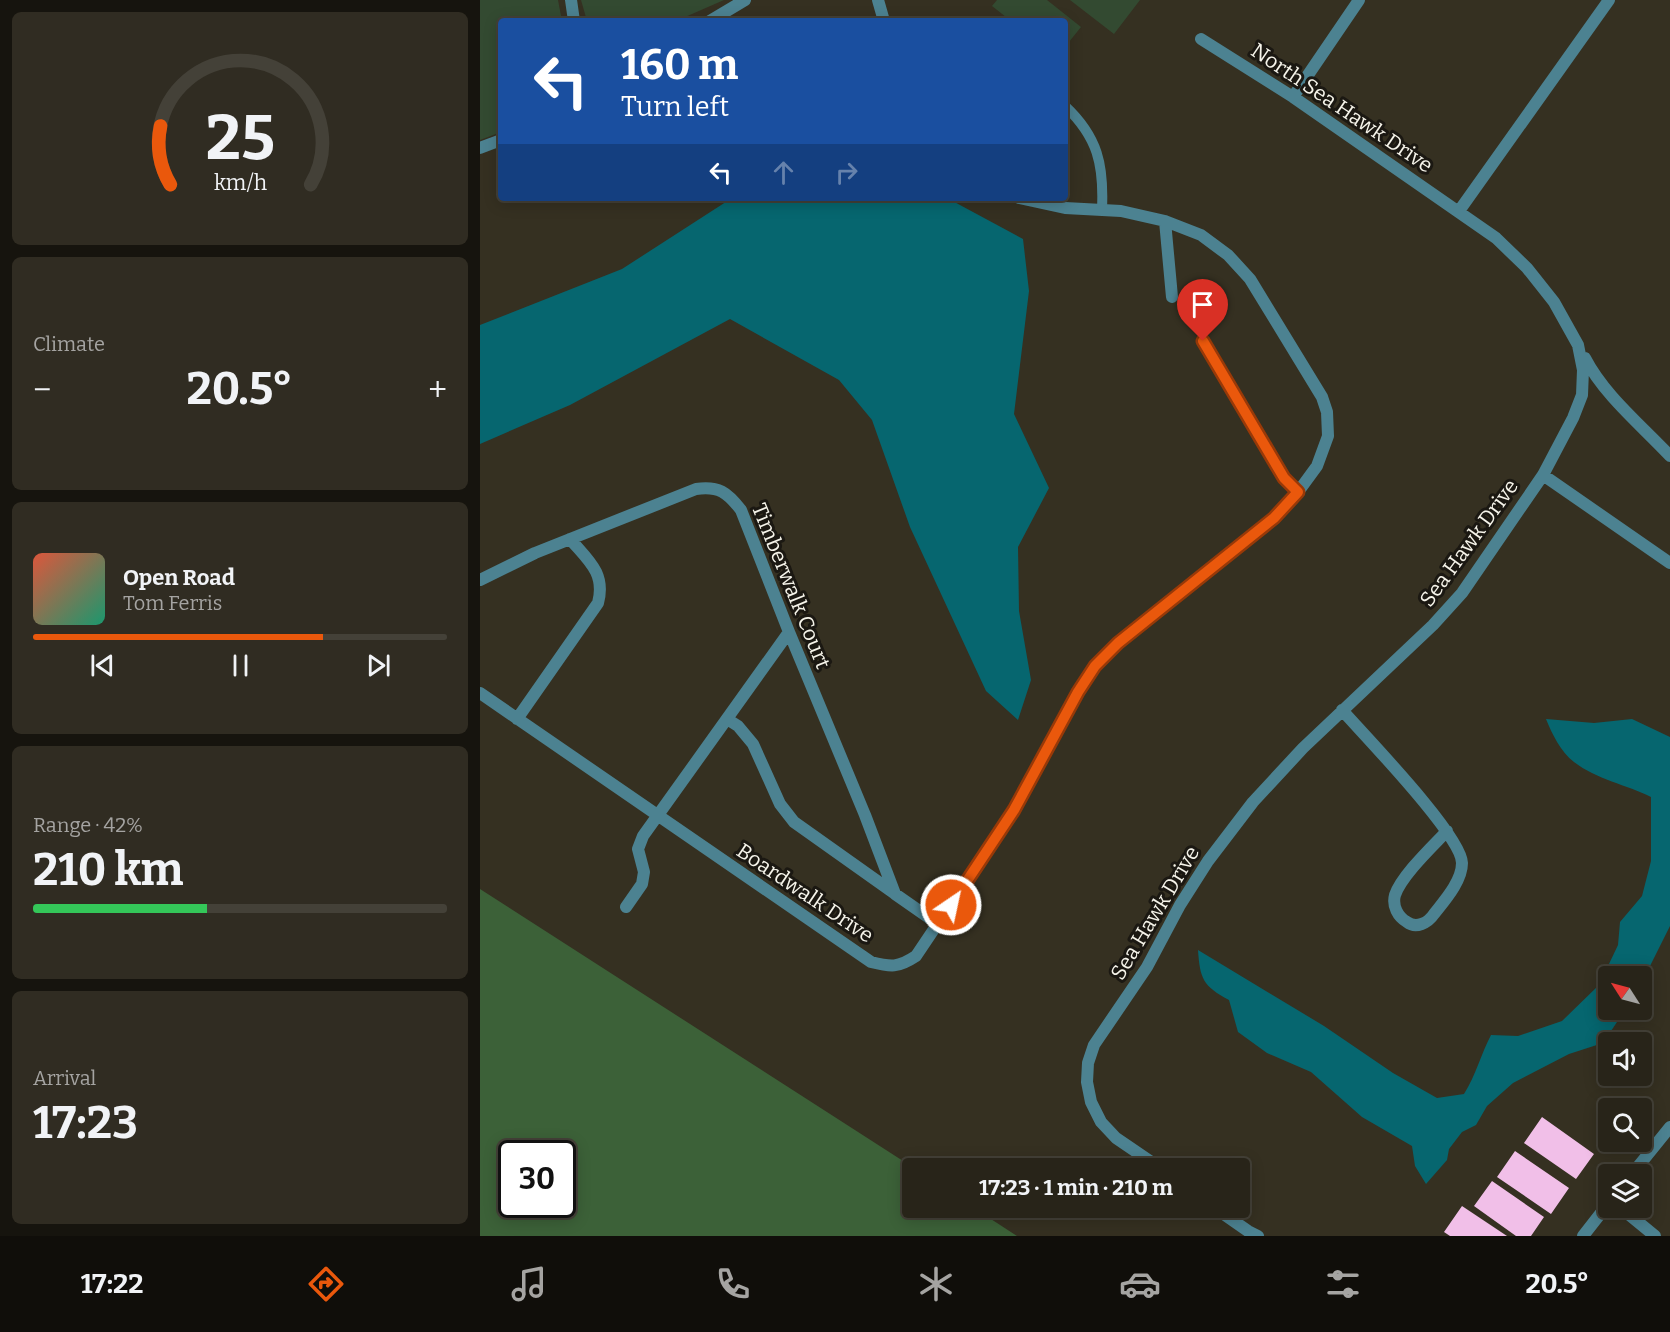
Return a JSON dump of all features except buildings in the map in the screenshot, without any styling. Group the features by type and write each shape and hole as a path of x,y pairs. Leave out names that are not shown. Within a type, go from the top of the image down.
{"street":[{"path":"571,0 574,18"},
{"path":"715,18 745,0"},
{"path":"878,0 883,18"},
{"path":"1293,97 1359,0"},
{"path":"1459,212 1609,0"},
{"name":"North Sea Hawk Drive","path":"1201,39 1293,97 1459,212"},
{"path":"480,148 498,141"},
{"name":"Boardwalk Drive","path":"480,693 871,962 891,967 904,964 916,956 1014,810 1078,692 1095,666 1118,643 1274,518 1298,492 1317,466 1328,436 1327,412 1322,397 1250,279 1228,255 1201,235 1165,221 1121,211 1065,208 1033,201"},
{"name":"Sea Hawk Drive","path":"1145,1158 1116,1138 1101,1122 1091,1102 1087,1082 1088,1063 1094,1045 1147,967 1180,905 1208,861 1253,802 1303,748 1433,626 1462,593 1543,475 1573,418 1582,395 1583,370 1578,345 1554,302 1527,268 1496,238 1459,212"},
{"path":"1165,221 1172,297"},
{"path":"1578,345 1591,370 1609,392 1670,456"},
{"path":"1543,475 1670,563"},
{"name":"Timberwalk Court","path":"480,580 570,539 696,489 720,490 730,496 741,510 865,814 895,894"},
{"path":"517,719 598,603 601,590 599,577 570,539"},
{"path":"626,907 642,884 644,872 638,849 656,815 789,632"},
{"path":"1342,710 1441,822 1447,831 1462,855 1462,866 1455,885 1432,918 1420,925 1410,925 1400,917 1395,909 1395,897 1403,882 1447,831"},
{"path":"727,719 738,726 753,744 780,804 794,822 938,924"},
{"path":"1640,1164 1670,1127"},
{"path":"1583,1236 1598,1217"},
{"path":"1229,1218 1258,1236"},
{"path":"1634,1218 1655,1236"}],"lane":[{"path":"1068,109 1091,135 1100,164 1103,186 1102,209"},
{"path":"1203,341 1284,478 1298,492"}],"green space":[{"path":"480,0 558,0 561,18 498,18 498,133 480,140"},
{"path":"581,0 724,0 683,18 586,18"},
{"path":"997,0 1047,0 1081,27 1068,43 1068,18 1007,18 992,6"},
{"path":"1070,0 1140,0 1114,34"},
{"path":"480,889 902,1160 902,1218 989,1218 1017,1236 480,1236"}],"water":[{"path":"727,201 953,201 1023,239 1029,291 1014,414 1049,488 1018,547 1019,611 1031,680 1018,720 986,691 910,527 872,420 839,380 730,319 570,405 480,444 480,325 622,269"},
{"path":"1546,719 1594,723 1632,719 1670,737 1670,926 1650,966 1608,966 1618,945 1620,922 1642,896 1651,861 1651,797 1583,768 1565,753"},
{"path":"1198,950 1324,1026 1393,1073 1437,1098 1464,1094 1491,1035 1518,1036 1562,1021 1598,986 1598,1020 1618,1020 1610,1032 1598,1032 1598,1045 1569,1054 1513,1083 1487,1106 1476,1125 1462,1132 1449,1149 1447,1160 1426,1184 1415,1166 1412,1146 1362,1117 1311,1072 1267,1053 1238,1032 1229,1000 1204,981"}],"route":[{"path":"951,905 1014,810 1078,692 1095,666 1118,643 1274,518 1298,492 1284,478 1203,341"}]}
